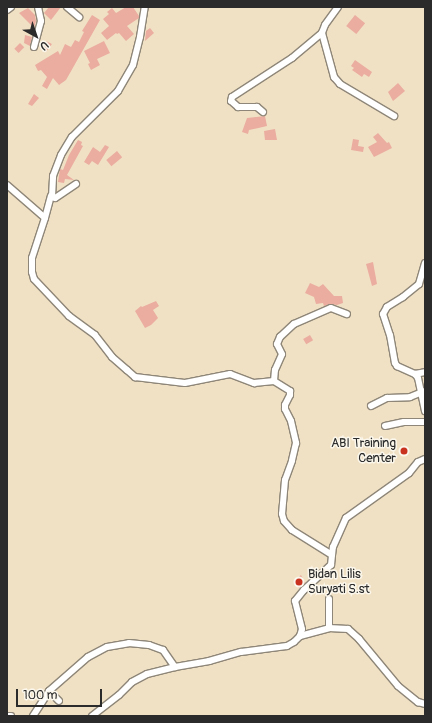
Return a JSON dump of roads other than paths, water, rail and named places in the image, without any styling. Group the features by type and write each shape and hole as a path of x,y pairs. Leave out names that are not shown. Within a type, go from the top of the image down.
{"street":[{"path":"7,10 11,7"},
{"path":"34,47 41,21 39,7 35,7"},
{"path":"68,7 79,17"},
{"path":"145,7 133,65 118,91 72,137 61,155 53,176 51,196 32,258 33,277 69,316 95,335 112,358 135,377 185,383 226,373 254,383 274,381 290,391 290,395 285,405 293,426 296,444 285,480 282,514 284,521 292,530 332,555"},
{"path":"263,112 257,107 238,107 231,101 232,97 292,58 322,33 325,25 338,7"},
{"path":"322,33 334,77 337,82 394,116"},
{"path":"51,196 55,198 76,184"},
{"path":"7,185 45,218"},
{"path":"425,263 418,284 403,297 387,307 383,314 390,335 396,365 415,374 420,382 423,392 425,411"},
{"path":"274,381 275,370 282,354 277,344 280,337 294,324 331,308 347,314"},
{"path":"415,374 425,372"},
{"path":"371,406 388,398 406,397 423,392"},
{"path":"385,426 404,422 425,422"},
{"path":"300,636 302,626 295,601 304,590 330,567 333,561 333,547 348,516 409,473 418,462 425,459"},
{"path":"329,599 329,628"},
{"path":"92,716 137,679 147,674 175,667 209,662 241,652 287,646 300,636 329,628 344,628 352,632 398,686 418,702 425,704"},
{"path":"33,716 49,691 91,655 102,649 114,645 129,643 155,647 163,650 175,667"},
{"path":"49,691 59,701"}],"place":[{"name":"ABI Training Center","path":"404,451"},
{"name":"Bidan Lilis Suryati S.st","path":"299,582"}]}
